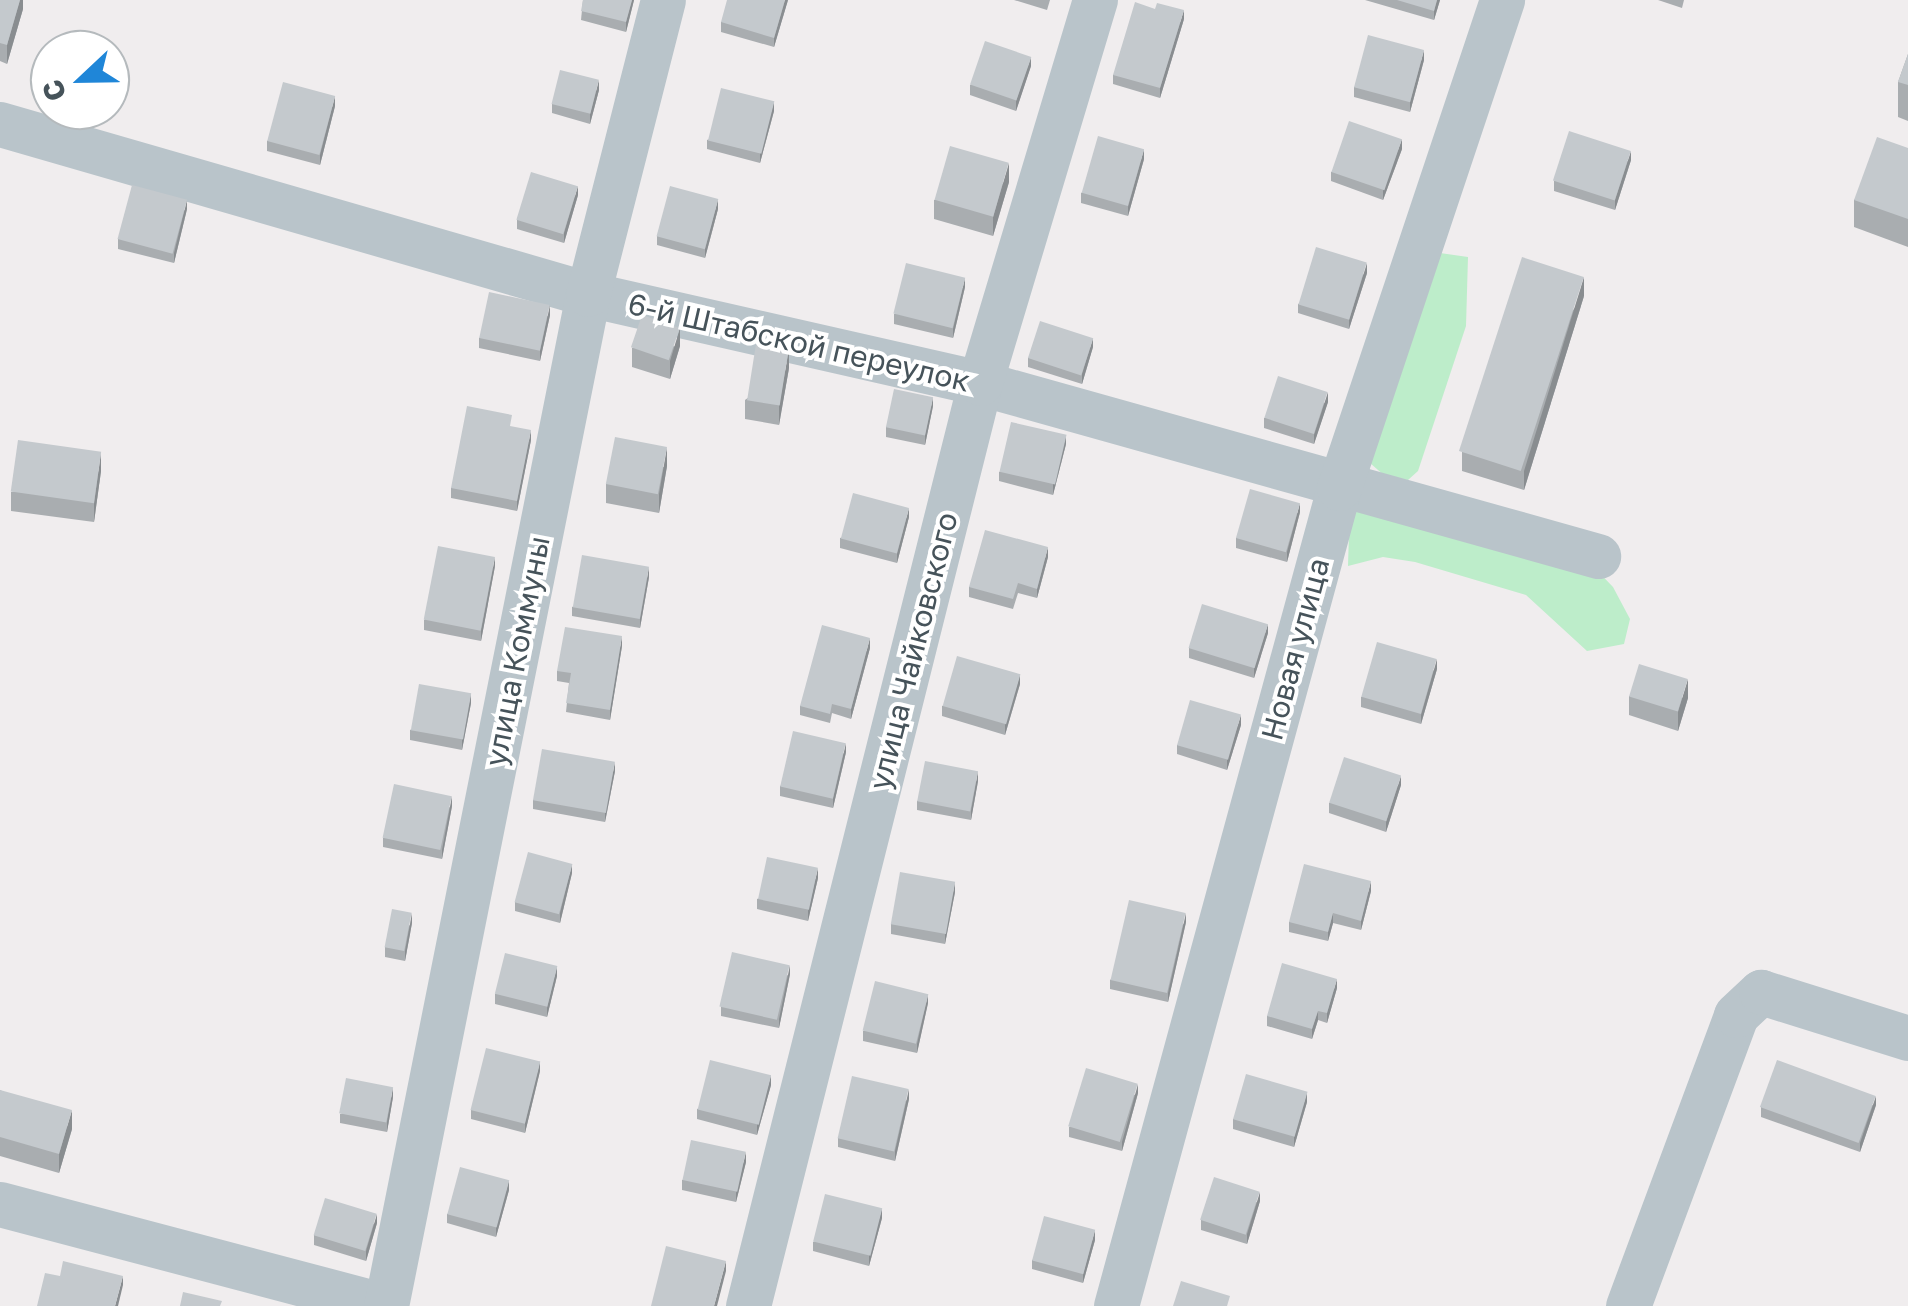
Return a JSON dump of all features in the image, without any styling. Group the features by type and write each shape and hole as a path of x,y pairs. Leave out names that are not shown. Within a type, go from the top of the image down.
{"street":[{"name":"улица Коммуны","path":"385,1306 588,294 663,0"},
{"name":"улица Чайковского","path":"748,1306 980,383 1095,0"},
{"name":"Новая улица","path":"1116,1306 1339,488 1502,0"},
{"name":"6-й Штабской переулок","path":"0,124 588,294 980,383 1339,488 1598,556"},
{"path":"1628,1306 1736,1015 1760,992 1908,1038"},
{"path":"0,1204 385,1306"}],"green space":[{"path":"1433,252 1468,257 1466,326 1418,471 1408,480 1386,477 1370,463"},
{"path":"1350,500 1587,560 1613,587 1630,619 1624,644 1587,651 1526,595 1415,562 1383,557 1348,566"}],"building":[{"path":"0,0 20,0 7,45 0,43"},
{"path":"583,0 632,0 626,22 581,11"},
{"path":"727,0 785,0 774,38 721,22"},
{"path":"1397,0 1437,0 1434,11"},
{"path":"1135,2 1155,9 1157,3 1184,10 1160,88 1113,75"},
{"path":"1368,35 1424,50 1410,102 1354,87"},
{"path":"985,41 1031,57 1016,100 970,84"},
{"path":"1908,54 1908,85 1898,82"},
{"path":"560,70 599,80 590,114 552,104"},
{"path":"283,82 335,96 319,155 267,141"},
{"path":"721,88 774,101 761,154 708,140"},
{"path":"1349,121 1402,139 1384,190 1331,172"},
{"path":"1569,131 1631,151 1615,201 1553,180"},
{"path":"1098,136 1144,149 1128,206 1082,193"},
{"path":"1877,137 1908,148 1908,219 1854,200"},
{"path":"950,146 1009,163 993,217 935,200"},
{"path":"531,172 578,186 563,234 516,220"},
{"path":"132,185 187,200 173,254 118,239"},
{"path":"670,186 718,199 705,249 657,236"},
{"path":"1316,247 1367,262 1349,320 1298,304"},
{"path":"1522,257 1584,277 1521,471 1459,451"},
{"path":"906,263 965,278 953,328 893,313"},
{"path":"489,292 550,305 540,351 479,338"},
{"path":"642,315 680,328 669,360 631,347"},
{"path":"1040,321 1093,338 1081,375 1028,358"},
{"path":"756,344 789,349 780,405 747,400"},
{"path":"1278,376 1327,392 1314,434 1264,418"},
{"path":"894,389 933,397 925,435 886,427"},
{"path":"467,406 512,415 510,426 531,430 517,501 451,488"},
{"path":"1011,422 1067,435 1055,485 1000,472"},
{"path":"615,437 667,447 658,494 606,484"},
{"path":"18,440 101,452 94,503 11,491"},
{"path":"1250,489 1300,503 1286,552 1236,538"},
{"path":"853,493 909,508 897,553 841,538"},
{"path":"985,530 1048,547 1037,589 1018,583 1013,599 969,587"},
{"path":"438,546 495,557 481,631 424,620"},
{"path":"582,555 649,567 640,619 573,607"},
{"path":"1202,604 1268,624 1255,668 1189,648"},
{"path":"822,625 870,638 851,709 832,704 830,714 800,706"},
{"path":"565,627 622,636 610,710 566,703 571,673 557,671"},
{"path":"1377,642 1437,659 1421,714 1361,697"},
{"path":"957,656 1020,674 1006,724 943,706"},
{"path":"1639,664 1688,679 1678,711 1629,697"},
{"path":"419,684 471,693 463,739 411,730"},
{"path":"1190,700 1241,715 1228,760 1177,745"},
{"path":"793,731 846,743 833,799 780,787"},
{"path":"542,749 615,762 606,813 533,800"},
{"path":"1344,757 1401,776 1386,821 1329,803"},
{"path":"925,761 978,771 970,812 917,801"},
{"path":"394,784 452,796 440,850 383,838"},
{"path":"528,852 572,864 559,914 515,902"},
{"path":"767,857 818,868 809,910 758,899"},
{"path":"1304,864 1371,881 1361,921 1333,913 1328,932 1289,922"},
{"path":"900,872 955,882 946,934 891,924"},
{"path":"1129,900 1186,913 1167,993 1111,980"},
{"path":"392,909 412,913 404,951 385,947"},
{"path":"732,952 789,965 777,1020 719,1007"},
{"path":"505,953 557,966 547,1007 495,994"},
{"path":"1282,963 1337,979 1327,1013 1318,1011 1312,1029 1267,1016"},
{"path":"875,981 928,994 916,1044 863,1030"},
{"path":"486,1048 540,1062 525,1124 471,1110"},
{"path":"710,1060 771,1075 759,1125 698,1109"},
{"path":"1777,1060 1876,1096 1859,1143 1760,1107"},
{"path":"1086,1068 1138,1084 1120,1142 1068,1126"},
{"path":"1246,1074 1308,1092 1295,1137 1233,1119"},
{"path":"852,1076 909,1089 894,1151 838,1138"},
{"path":"346,1078 393,1087 386,1122 339,1113"},
{"path":"0,1090 72,1110 59,1154 0,1137"},
{"path":"691,1140 746,1152 737,1192 682,1180"},
{"path":"460,1167 509,1180 497,1228 447,1214"},
{"path":"1214,1177 1260,1192 1246,1235 1200,1220"},
{"path":"825,1194 882,1208 870,1256 813,1242"},
{"path":"325,1198 377,1214 365,1251 314,1235"},
{"path":"1044,1216 1095,1230 1083,1274 1032,1260"},
{"path":"666,1246 726,1261 714,1306 651,1306"},
{"path":"63,1261 123,1276 115,1306 37,1306 45,1273 60,1276"},
{"path":"1181,1281 1230,1296 1227,1306 1173,1306"},
{"path":"183,1292 222,1301 220,1306 180,1306"}]}
